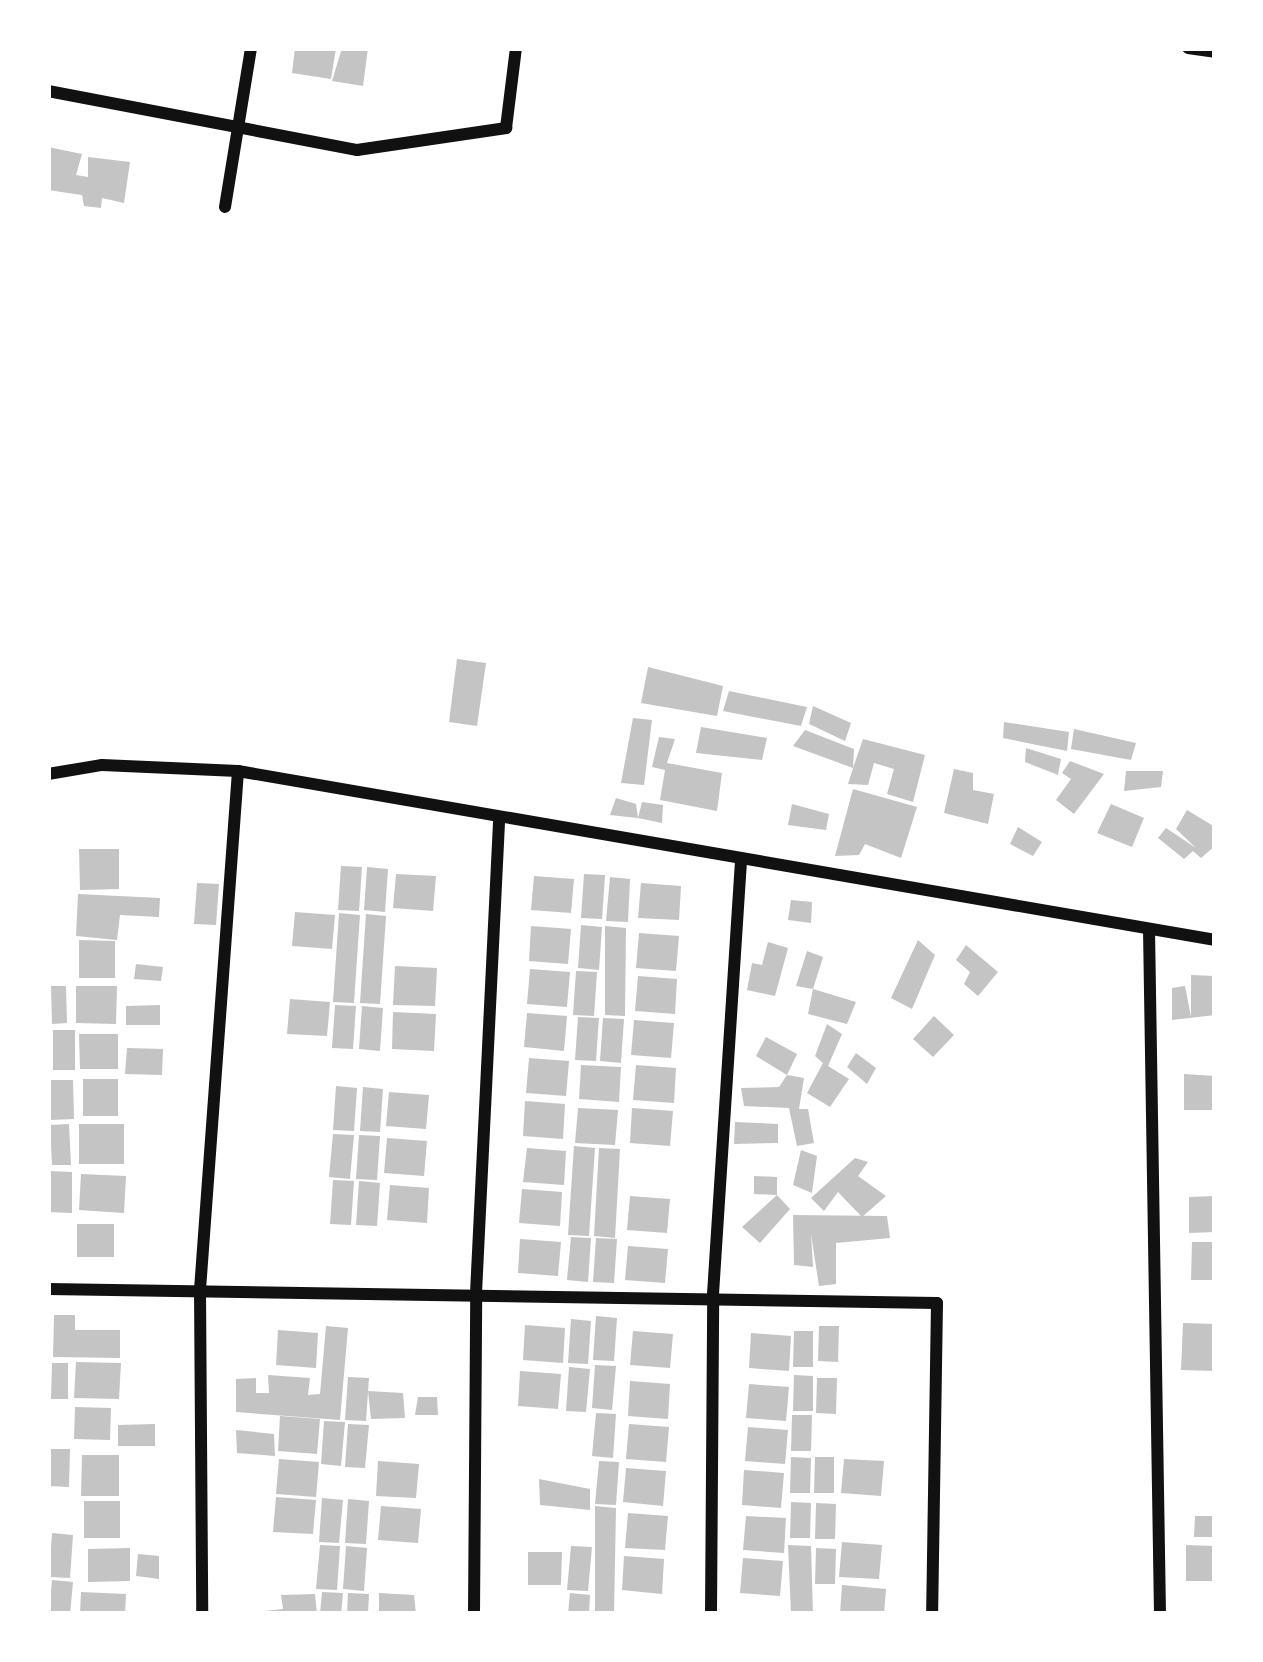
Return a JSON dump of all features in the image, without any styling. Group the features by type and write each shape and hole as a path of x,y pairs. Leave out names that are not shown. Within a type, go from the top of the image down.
{"street":[{"path":"225,207 251,48"},
{"path":"48,92 357,150 506,128 516,48"},
{"path":"1188,48 1215,52"},
{"path":"48,773 102,765 238,771 499,822 1215,940"},
{"path":"202,1614 200,1290 238,771"},
{"path":"474,1614 476,1293 499,822"},
{"path":"711,1614 713,1294 741,863"},
{"path":"1149,929 1160,1614"},
{"path":"48,1289 713,1294 937,1303 932,1614"}],"building":[{"path":"295,48 336,48 331,79 292,73"},
{"path":"342,48 368,48 363,86 332,81"},
{"path":"48,147 82,154 76,175 88,177 88,157 130,162 124,203 102,198 101,208 84,206 82,195 48,190"},
{"path":"457,659 486,663 477,726 449,722"},
{"path":"648,667 723,686 717,716 641,703"},
{"path":"729,691 807,707 801,726 723,711"},
{"path":"813,706 851,723 845,741 809,724"},
{"path":"633,718 652,720 644,785 621,783"},
{"path":"1004,722 1069,732 1067,751 1003,738"},
{"path":"701,727 767,738 762,760 696,753"},
{"path":"1074,729 1136,743 1131,760 1071,749"},
{"path":"805,730 854,749 853,768 793,746"},
{"path":"659,737 675,739 667,763 722,773 717,811 660,800 665,770 652,767"},
{"path":"863,739 925,755 913,802 887,794 894,769 874,763 868,785 848,784"},
{"path":"1026,748 1061,759 1058,775 1025,762"},
{"path":"1070,761 1104,774 1074,814 1056,800 1071,779 1062,773"},
{"path":"954,769 973,773 973,790 994,794 988,824 944,813"},
{"path":"1126,771 1163,771 1161,787 1124,791"},
{"path":"853,789 917,807 901,858 865,844 859,855 835,856"},
{"path":"616,798 636,804 638,818 610,815"},
{"path":"642,802 663,805 662,823 638,818"},
{"path":"792,804 829,814 826,830 788,825"},
{"path":"1111,804 1144,818 1132,847 1097,833"},
{"path":"1187,810 1215,827 1215,846 1201,858 1193,851 1184,859 1158,838 1166,828 1196,848 1176,829"},
{"path":"1018,827 1042,842 1033,856 1010,844"},
{"path":"79,849 119,849 119,889 80,890"},
{"path":"341,866 362,867 359,911 338,910"},
{"path":"367,867 388,869 385,912 364,910"},
{"path":"396,874 436,876 433,911 393,908"},
{"path":"584,874 605,875 602,919 581,918"},
{"path":"534,876 574,879 571,913 531,910"},
{"path":"610,877 630,879 628,922 606,921"},
{"path":"197,883 219,884 216,925 194,924"},
{"path":"641,883 681,886 679,920 638,918"},
{"path":"78,894 160,898 159,917 120,915 117,940 76,936"},
{"path":"791,900 812,902 811,923 788,920"},
{"path":"295,912 335,915 332,949 292,946"},
{"path":"339,913 360,915 354,1003 333,1002"},
{"path":"366,914 386,916 380,1004 360,1003"},
{"path":"581,925 602,927 599,970 578,968"},
{"path":"531,926 571,929 568,964 529,961"},
{"path":"605,926 626,928 625,1016 605,1015"},
{"path":"639,933 679,936 676,971 636,968"},
{"path":"79,940 115,941 115,978 79,978"},
{"path":"918,940 935,955 912,1009 891,998"},
{"path":"768,942 788,948 775,996 747,990 752,963 762,965"},
{"path":"966,945 998,972 978,996 964,984 970,972 956,960"},
{"path":"807,951 823,957 813,989 796,986"},
{"path":"136,964 163,967 161,981 134,979"},
{"path":"395,966 437,968 435,1006 393,1005"},
{"path":"530,969 570,972 567,1007 527,1004"},
{"path":"576,971 597,972 594,1016 573,1015"},
{"path":"1191,975 1215,976 1215,1015 1172,1020 1172,988 1185,986 1191,1017"},
{"path":"638,976 677,979 675,1014 635,1011"},
{"path":"51,986 66,986 67,1023 52,1024"},
{"path":"76,986 117,986 116,1024 76,1023"},
{"path":"813,989 856,1002 847,1024 808,1014"},
{"path":"290,999 330,1002 327,1036 287,1034"},
{"path":"160,1005 160,1025 126,1025 126,1006"},
{"path":"335,1005 356,1006 353,1049 332,1048"},
{"path":"362,1006 383,1008 380,1051 359,1049"},
{"path":"393,1012 436,1014 434,1051 392,1049"},
{"path":"527,1013 567,1016 564,1051 524,1047"},
{"path":"934,1016 954,1035 933,1057 913,1039"},
{"path":"578,1017 599,1018 596,1061 575,1060"},
{"path":"603,1018 624,1019 621,1063 600,1061"},
{"path":"634,1020 674,1023 671,1058 631,1055"},
{"path":"827,1024 842,1034 828,1066 849,1079 830,1107 807,1093 823,1063 815,1056"},
{"path":"53,1030 75,1030 75,1070 53,1070"},
{"path":"79,1034 118,1034 118,1069 80,1069"},
{"path":"766,1037 797,1054 787,1075 756,1056"},
{"path":"127,1048 163,1049 162,1075 125,1074"},
{"path":"856,1053 876,1068 867,1084 847,1067"},
{"path":"529,1058 569,1061 566,1096 526,1093"},
{"path":"581,1065 621,1067 619,1102 579,1099"},
{"path":"636,1065 676,1068 674,1103 633,1100"},
{"path":"1184,1074 1215,1076 1215,1110 1184,1110"},
{"path":"787,1075 804,1078 799,1109 808,1109 814,1143 797,1146 789,1108 744,1106 741,1088 779,1087"},
{"path":"83,1079 118,1079 118,1116 83,1116"},
{"path":"50,1080 73,1080 74,1119 51,1120"},
{"path":"336,1086 357,1088 354,1131 333,1130"},
{"path":"363,1087 383,1089 380,1132 360,1131"},
{"path":"389,1092 429,1095 426,1129 386,1126"},
{"path":"525,1101 565,1104 563,1139 523,1136"},
{"path":"578,1108 618,1110 615,1145 575,1143"},
{"path":"632,1108 673,1111 670,1146 630,1143"},
{"path":"735,1122 778,1124 778,1143 734,1144"},
{"path":"69,1124 71,1165 52,1165 50,1125"},
{"path":"79,1124 124,1124 124,1164 79,1164"},
{"path":"333,1134 354,1135 350,1179 329,1177"},
{"path":"359,1135 380,1136 377,1180 356,1179"},
{"path":"387,1138 427,1141 424,1176 384,1173"},
{"path":"574,1146 595,1148 589,1236 568,1235"},
{"path":"527,1148 566,1151 564,1185 523,1182"},
{"path":"599,1148 620,1149 615,1238 594,1236"},
{"path":"801,1150 817,1156 812,1193 793,1185"},
{"path":"855,1158 868,1162 858,1176 886,1196 862,1217 838,1192 824,1211 811,1198"},
{"path":"48,1171 72,1172 72,1213 48,1212"},
{"path":"81,1174 126,1176 124,1213 79,1210"},
{"path":"754,1176 777,1177 777,1195 754,1194"},
{"path":"333,1180 354,1181 351,1225 330,1224"},
{"path":"359,1181 380,1183 377,1226 356,1225"},
{"path":"390,1185 429,1188 427,1223 387,1220"},
{"path":"522,1189 562,1192 560,1226 519,1223"},
{"path":"777,1195 790,1209 760,1243 742,1227"},
{"path":"630,1196 670,1199 667,1233 627,1230"},
{"path":"1215,1196 1215,1232 1189,1233 1189,1197"},
{"path":"793,1215 887,1216 890,1238 836,1243 836,1284 819,1286 811,1234 813,1267 794,1265"},
{"path":"77,1224 114,1224 114,1257 77,1257"},
{"path":"571,1237 591,1238 588,1282 567,1280"},
{"path":"596,1238 617,1239 614,1283 593,1282"},
{"path":"520,1239 561,1242 558,1276 518,1273"},
{"path":"1192,1242 1215,1242 1215,1280 1191,1280"},
{"path":"628,1246 668,1249 665,1283 625,1280"},
{"path":"54,1315 75,1315 75,1330 120,1330 120,1358 53,1357"},
{"path":"596,1316 617,1318 614,1361 593,1360"},
{"path":"571,1319 591,1321 588,1364 568,1363"},
{"path":"1183,1323 1215,1324 1215,1371 1181,1370"},
{"path":"525,1325 565,1328 563,1363 523,1360"},
{"path":"326,1326 348,1328 340,1420 236,1412 236,1379 256,1378 256,1393 269,1393 268,1375 310,1378 308,1395 320,1394"},
{"path":"819,1326 839,1326 838,1362 818,1361"},
{"path":"278,1330 318,1333 316,1368 276,1365"},
{"path":"633,1331 673,1334 670,1368 630,1365"},
{"path":"794,1331 813,1331 813,1367 793,1367"},
{"path":"751,1333 791,1336 789,1371 749,1368"},
{"path":"76,1362 121,1363 119,1399 74,1398"},
{"path":"52,1363 68,1363 68,1399 51,1399"},
{"path":"595,1365 616,1366 612,1410 592,1408"},
{"path":"569,1367 590,1369 586,1412 566,1411"},
{"path":"520,1371 561,1374 558,1409 518,1406"},
{"path":"794,1375 813,1376 813,1411 793,1411"},
{"path":"348,1377 369,1378 366,1421 345,1420"},
{"path":"817,1378 837,1378 836,1414 816,1413"},
{"path":"630,1381 670,1384 668,1419 628,1416"},
{"path":"749,1384 789,1387 786,1421 746,1418"},
{"path":"368,1391 403,1393 405,1418 371,1419"},
{"path":"418,1397 437,1397 438,1415 415,1415"},
{"path":"75,1407 111,1408 110,1440 74,1439"},
{"path":"596,1413 616,1414 613,1458 592,1456"},
{"path":"792,1415 812,1415 811,1451 791,1451"},
{"path":"280,1416 320,1419 317,1454 278,1451"},
{"path":"324,1421 345,1422 341,1466 321,1464"},
{"path":"155,1424 155,1446 118,1446 118,1425"},
{"path":"348,1424 369,1425 365,1468 345,1467"},
{"path":"629,1424 669,1427 666,1462 626,1459"},
{"path":"748,1427 788,1430 785,1464 745,1461"},
{"path":"236,1430 274,1434 275,1456 237,1453"},
{"path":"48,1449 70,1449 69,1487 48,1486"},
{"path":"82,1455 119,1455 119,1496 81,1496"},
{"path":"791,1457 811,1458 810,1493 790,1493"},
{"path":"815,1457 834,1457 834,1493 814,1493"},
{"path":"279,1459 319,1462 316,1497 276,1494"},
{"path":"844,1459 884,1461 881,1496 841,1493"},
{"path":"378,1461 419,1464 416,1498 376,1496"},
{"path":"599,1461 619,1462 616,1505 595,1504"},
{"path":"626,1468 666,1471 663,1506 623,1502"},
{"path":"744,1470 784,1473 781,1508 742,1505"},
{"path":"539,1479 590,1489 590,1510 540,1505"},
{"path":"276,1497 316,1500 313,1534 273,1532"},
{"path":"322,1498 343,1500 339,1543 319,1542"},
{"path":"348,1499 369,1501 366,1544 345,1543"},
{"path":"84,1501 120,1501 120,1538 84,1538"},
{"path":"791,1502 811,1503 810,1538 790,1538"},
{"path":"816,1503 836,1504 835,1539 815,1539"},
{"path":"381,1506 421,1509 418,1543 378,1540"},
{"path":"595,1506 616,1508 614,1614 595,1614"},
{"path":"628,1513 668,1516 665,1550 625,1548"},
{"path":"746,1516 786,1518 784,1553 743,1550"},
{"path":"1195,1516 1215,1516 1215,1537 1194,1537"},
{"path":"52,1533 73,1535 70,1578 49,1577"},
{"path":"842,1542 882,1545 879,1579 839,1577"},
{"path":"320,1545 340,1546 337,1590 316,1589"},
{"path":"788,1545 811,1546 813,1614 791,1614"},
{"path":"1186,1545 1215,1546 1215,1581 1186,1581"},
{"path":"346,1546 367,1548 364,1591 343,1589"},
{"path":"571,1546 592,1547 588,1591 567,1590"},
{"path":"130,1548 130,1581 88,1582 88,1549"},
{"path":"816,1548 836,1549 835,1584 815,1584"},
{"path":"528,1552 562,1552 561,1585 528,1585"},
{"path":"138,1554 159,1556 159,1579 136,1576"},
{"path":"624,1556 664,1559 662,1594 622,1590"},
{"path":"743,1558 783,1561 780,1596 740,1593"},
{"path":"52,1580 73,1582 70,1614 49,1614"},
{"path":"842,1585 886,1589 884,1614 840,1614"},
{"path":"81,1592 126,1594 125,1614 80,1614"},
{"path":"322,1592 343,1593 341,1614 320,1614"},
{"path":"348,1593 369,1594 368,1614 347,1614"},
{"path":"379,1593 414,1595 416,1614 379,1614"},
{"path":"570,1593 590,1595 589,1614 568,1614"},
{"path":"315,1594 317,1614 235,1614 283,1609 281,1595"}]}
